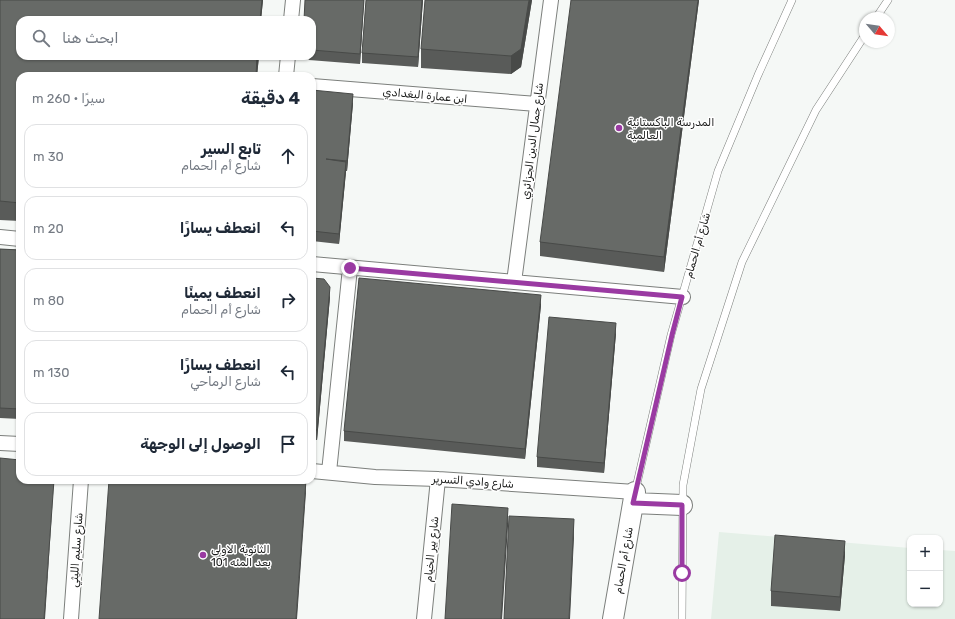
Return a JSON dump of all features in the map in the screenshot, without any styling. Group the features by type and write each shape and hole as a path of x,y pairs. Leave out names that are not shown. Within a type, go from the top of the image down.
{"main road":[{"path":"634,498 682,505"},
{"name":"شارع أم الحمام","path":"613,619 634,498"}],"street":[{"path":"291,16 293,0"},
{"name":"شارع جمال الدين الجزائري","path":"514,282 551,0"},
{"path":"286,72 288,60"},
{"name":"ابن عمارة البغدادي","path":"316,86 537,104"},
{"path":"0,237 16,239"},
{"path":"316,264 682,297"},
{"path":"329,472 350,268"},
{"path":"0,442 16,444"},
{"name":"شارع وادي التسرير","path":"316,471 375,477 438,479 634,498"},
{"name":"شارع بير الخيام","path":"424,619 438,479"},
{"name":"شارع سليم الليثي","path":"71,619 81,484"}],"lane":[{"name":"شارع أم الحمام","path":"634,498 672,335 718,171 758,75 793,1"},
{"path":"879,12 884,2"},
{"path":"682,619 683,485 701,389 742,262 816,110 859,44"}],"shaded area":[{"path":"719,532 907,548 907,607 943,607 943,550 955,551 955,619 711,619"}],"building":[{"path":"0,0 262,0 260,16 16,16 16,60 257,60 256,72 16,72 16,203 0,201"},
{"path":"305,0 364,0 360,54 316,50 316,16 304,16"},
{"path":"366,0 422,0 418,57 362,53"},
{"path":"425,0 529,0 521,49 511,56 421,49"},
{"name":"المدرسة الباكستانية العالمية","path":"571,0 698,0 664,257 540,242"},
{"path":"316,90 353,94 347,161 326,159 346,162 339,234 316,231"},
{"path":"0,249 16,250 16,409 0,408"},
{"path":"316,278 324,279 330,287 317,430"},
{"path":"359,278 541,295 525,449 344,431"},
{"path":"549,317 616,323 604,463 537,457"},
{"path":"0,458 16,460 16,484 54,484 44,619 0,619"},
{"name":"الثانوية الاولى بعد المئه 101","path":"109,484 306,484 296,619 99,619"},
{"path":"452,504 508,508 501,619 445,619"},
{"path":"509,516 574,519 569,619 504,619"},
{"path":"775,535 845,541 840,597 771,591"}],"place":[{"name":"المدرسة الباكستانية العالمية","path":"619,128"},
{"name":"الثانوية الاولى بعد المئه 101","path":"203,555"}],"route":[{"path":"350,268 682,297 633,503 682,505 682,573"}]}
